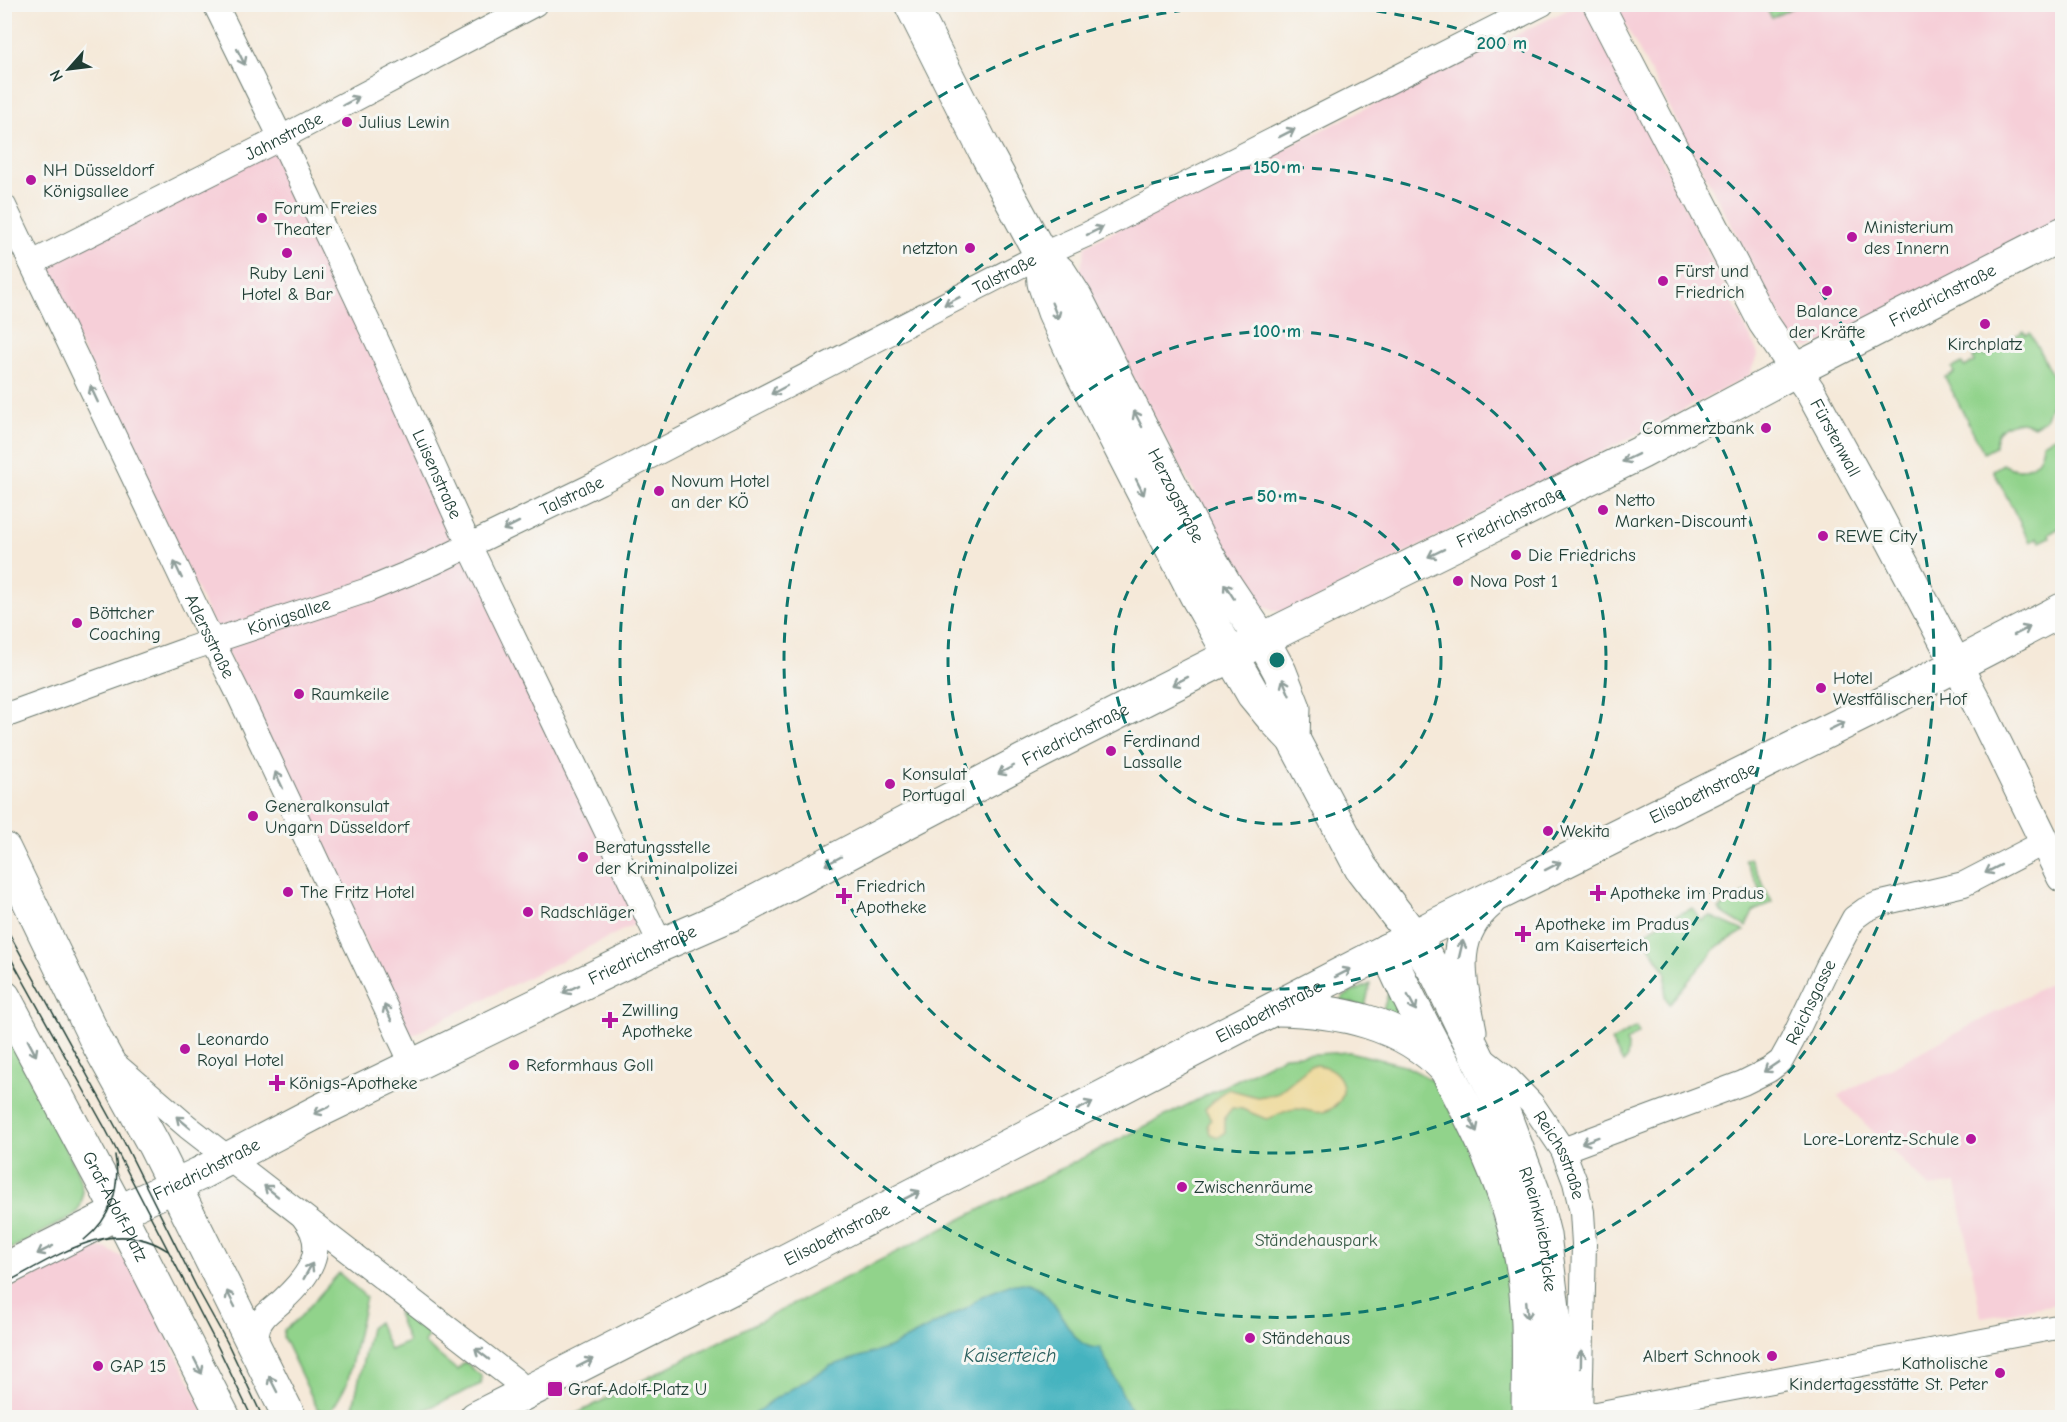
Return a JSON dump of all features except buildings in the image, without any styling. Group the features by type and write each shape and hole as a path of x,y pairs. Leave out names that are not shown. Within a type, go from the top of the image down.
{"main road":[{"name":"Herzogstraße","path":"911,4 1041,255 1060,273 1076,298 1196,535 1226,586 1262,639 1280,672 1294,708 1293,739"},
{"name":"Friedrichstraße","path":"4,1270 229,1159 321,1110 661,945 732,914 1040,752 1262,639 1642,452 1796,370 2062,234"},
{"name":"Herzogstraße","path":"1041,255 1044,283 1083,375 1174,555 1262,706 1293,739 1400,943"},
{"name":"Elisabethstraße","path":"477,1418 1400,943 1872,709 2062,610"},
{"path":"4,849 97,1042 154,1145 290,1418"},
{"path":"4,880 26,918 52,951"},
{"path":"1474,1050 1461,979 1459,954 1465,934 1474,918 1501,892"},
{"path":"1400,943 1399,978 1493,1166 1506,1202 1522,1263 1528,1324 1528,1418"},
{"name":"Reichsstraße","path":"1400,943 1438,976 1474,1050"},
{"name":"Graf-Adolf-Platz","path":"4,997 119,1212 224,1418"},
{"path":"1273,1009 1322,1011 1377,1024 1422,1048 1448,1072"},
{"name":"Rheinkniebrücke","path":"1474,1050 1520,1153 1544,1234 1556,1333 1554,1418"}],"street":[{"name":"Luisenstraße","path":"215,4 281,138 378,343 470,547 661,945"},
{"name":"Jahnstraße","path":"32,263 281,138 535,4"},
{"name":"Talstraße","path":"470,547 1041,255 1088,234 1542,4"},
{"name":"Fürstenwall","path":"1598,4 1763,322 1810,391 1876,512 1978,705 2062,877"},
{"name":"Adersstraße","path":"4,206 248,714 413,1066"},
{"name":"Königsallee","path":"4,716 212,642 368,590 470,547"},
{"name":"Reichsgasse","path":"1563,1150 1743,1083 1769,1070 1781,1061 1854,918 1878,904 1965,884 2045,842"},
{"path":"97,1042 117,1066 188,1127 516,1381 523,1395"},
{"name":"Reichsstraße","path":"1474,1050 1528,1098 1563,1150 1575,1182 1582,1212 1584,1244 1580,1417"},
{"path":"257,1351 257,1334 262,1320 300,1283 313,1262 316,1253 314,1237 304,1218"},
{"path":"1580,1417 2062,1326"}],"shaded area":[{"path":"1615,5 2062,5 2062,222 1810,348 1794,343"},
{"path":"1575,6 1587,9 1758,353 1749,376 1288,614 1253,604 1079,276 1086,245"},
{"path":"278,146 643,920 410,1036 43,267"},
{"name":"Lore-Lorentz-Schule","path":"2062,977 2062,1303 1981,1317 1956,1183 1929,1187 1837,1096"},
{"path":"105,1248 132,1266 208,1418 5,1418 5,1291 83,1250"}],"green space":[{"path":"1764,5 1798,5 1772,18"},
{"path":"2024,331 2026,335 2030,333 2058,386 2045,420 2034,426 2020,422 2008,424 1999,433 1995,447 1984,453 1945,377 1954,373 1952,368 1962,363 1964,367 1974,362 1973,358 1995,351 1994,347 2004,342 2007,345 2015,341 2013,337"},
{"path":"2054,437 2062,440 2062,531 2059,528 2049,534 2050,537 2040,542 2038,538 2030,542 1993,470 2003,464 2017,469 2030,466 2039,457 2043,443"},
{"path":"1750,858 1772,902 1753,912 1746,927 1719,909 1746,892 1749,897 1761,891 1745,860"},
{"path":"1693,908 1701,921 1710,916 1744,931 1718,946 1669,1004 1665,996 1666,972 1650,947 1646,933 1660,923"},
{"path":"1370,984 1365,1007 1341,1000 1342,997"},
{"path":"1394,991 1408,1019 1382,1013 1388,994"},
{"path":"1636,1027 1639,1033 1626,1042 1627,1059 1623,1063 1611,1041"},
{"path":"4,1028 76,1168 82,1193 81,1205 73,1216 5,1252"},
{"name":"Ständehauspark","path":"1349,1052 1404,1065 1434,1081 1463,1131 1490,1194 1511,1262 1516,1417 568,1418 1284,1056"},
{"path":"339,1273 366,1297 347,1384 331,1412 318,1410 283,1337 284,1330 300,1317"},
{"path":"397,1313 402,1313 429,1334 424,1343 457,1370 465,1362 481,1376 481,1384 409,1417 351,1417 370,1328 378,1322 390,1350 408,1342"}],"sand":[{"path":"1312,1065 1331,1069 1342,1082 1342,1097 1329,1110 1317,1112 1293,1109 1266,1119 1242,1109 1232,1108 1225,1117 1225,1132 1218,1137 1210,1134 1208,1125 1211,1119 1205,1109 1222,1093 1228,1089 1257,1097 1276,1094"}],"water":[{"name":"Kaiserteich","path":"1023,1283 1037,1288 1047,1296 1078,1340 1088,1346 1100,1348 1130,1409 1126,1411 1130,1417 751,1417 771,1401 830,1366 889,1348 966,1308 982,1296 1009,1285"}],"tram line":[{"path":"4,924 124,1142 196,1286 227,1342 263,1418"},
{"path":"4,946 105,1128 252,1418"},
{"path":"84,1240 101,1222 112,1202 116,1179 115,1155"},
{"path":"4,1284 63,1252 105,1238 126,1237 147,1241 168,1251"}],"place":[{"name":"Julius Lewin","path":"347,122"},
{"name":"NH Düsseldorf Königsallee","path":"31,180"},
{"name":"Forum Freies Theater","path":"262,218"},
{"name":"Ministerium des Innern","path":"1852,237"},
{"name":"netzton","path":"970,248"},
{"name":"Ruby Leni Hotel & Bar","path":"287,253"},
{"name":"Fürst und Friedrich","path":"1663,281"},
{"name":"Balance der Kräfte","path":"1827,291"},
{"name":"Kirchplatz","path":"1985,324"},
{"name":"Commerzbank","path":"1766,428"},
{"name":"Novum Hotel an der KÖ","path":"659,491"},
{"name":"Netto Marken-Discount","path":"1603,510"},
{"name":"REWE City","path":"1823,536"},
{"name":"Die Friedrichs","path":"1516,555"},
{"name":"Nova Post 1","path":"1458,581"},
{"name":"Böttcher Coaching","path":"77,623"},
{"name":"Hotel Westfälischer Hof","path":"1821,688"},
{"name":"Raumkeile","path":"299,694"},
{"name":"Ferdinand Lassalle","path":"1111,751"},
{"name":"Konsulat Portugal","path":"890,784"},
{"name":"Generalkonsulat Ungarn Düsseldorf","path":"253,816"},
{"name":"Wekita","path":"1548,831"},
{"name":"Beratungsstelle der Kriminalpolizei","path":"583,857"},
{"name":"The Fritz Hotel","path":"288,892"},
{"name":"Apotheke im Pradus","path":"1598,893"},
{"name":"Friedrich Apotheke","path":"844,896"},
{"name":"Radschläger","path":"528,912"},
{"name":"Apotheke im Pradus am Kaiserteich","path":"1523,934"},
{"name":"Zwilling Apotheke","path":"610,1020"},
{"name":"Leonardo Royal Hotel","path":"185,1049"},
{"name":"Reformhaus Goll","path":"514,1065"},
{"name":"Königs-Apotheke","path":"277,1083"},
{"name":"Lore-Lorentz-Schule","path":"1971,1139"},
{"name":"Zwischenräume","path":"1182,1187"},
{"name":"Ständehaus","path":"1250,1338"},
{"name":"Albert Schnook","path":"1772,1356"},
{"name":"GAP 15","path":"98,1366"},
{"name":"Katholische Kindertagesstätte St. Peter","path":"2000,1373"},
{"name":"Graf-Adolf-Platz U","path":"555,1389"}]}
